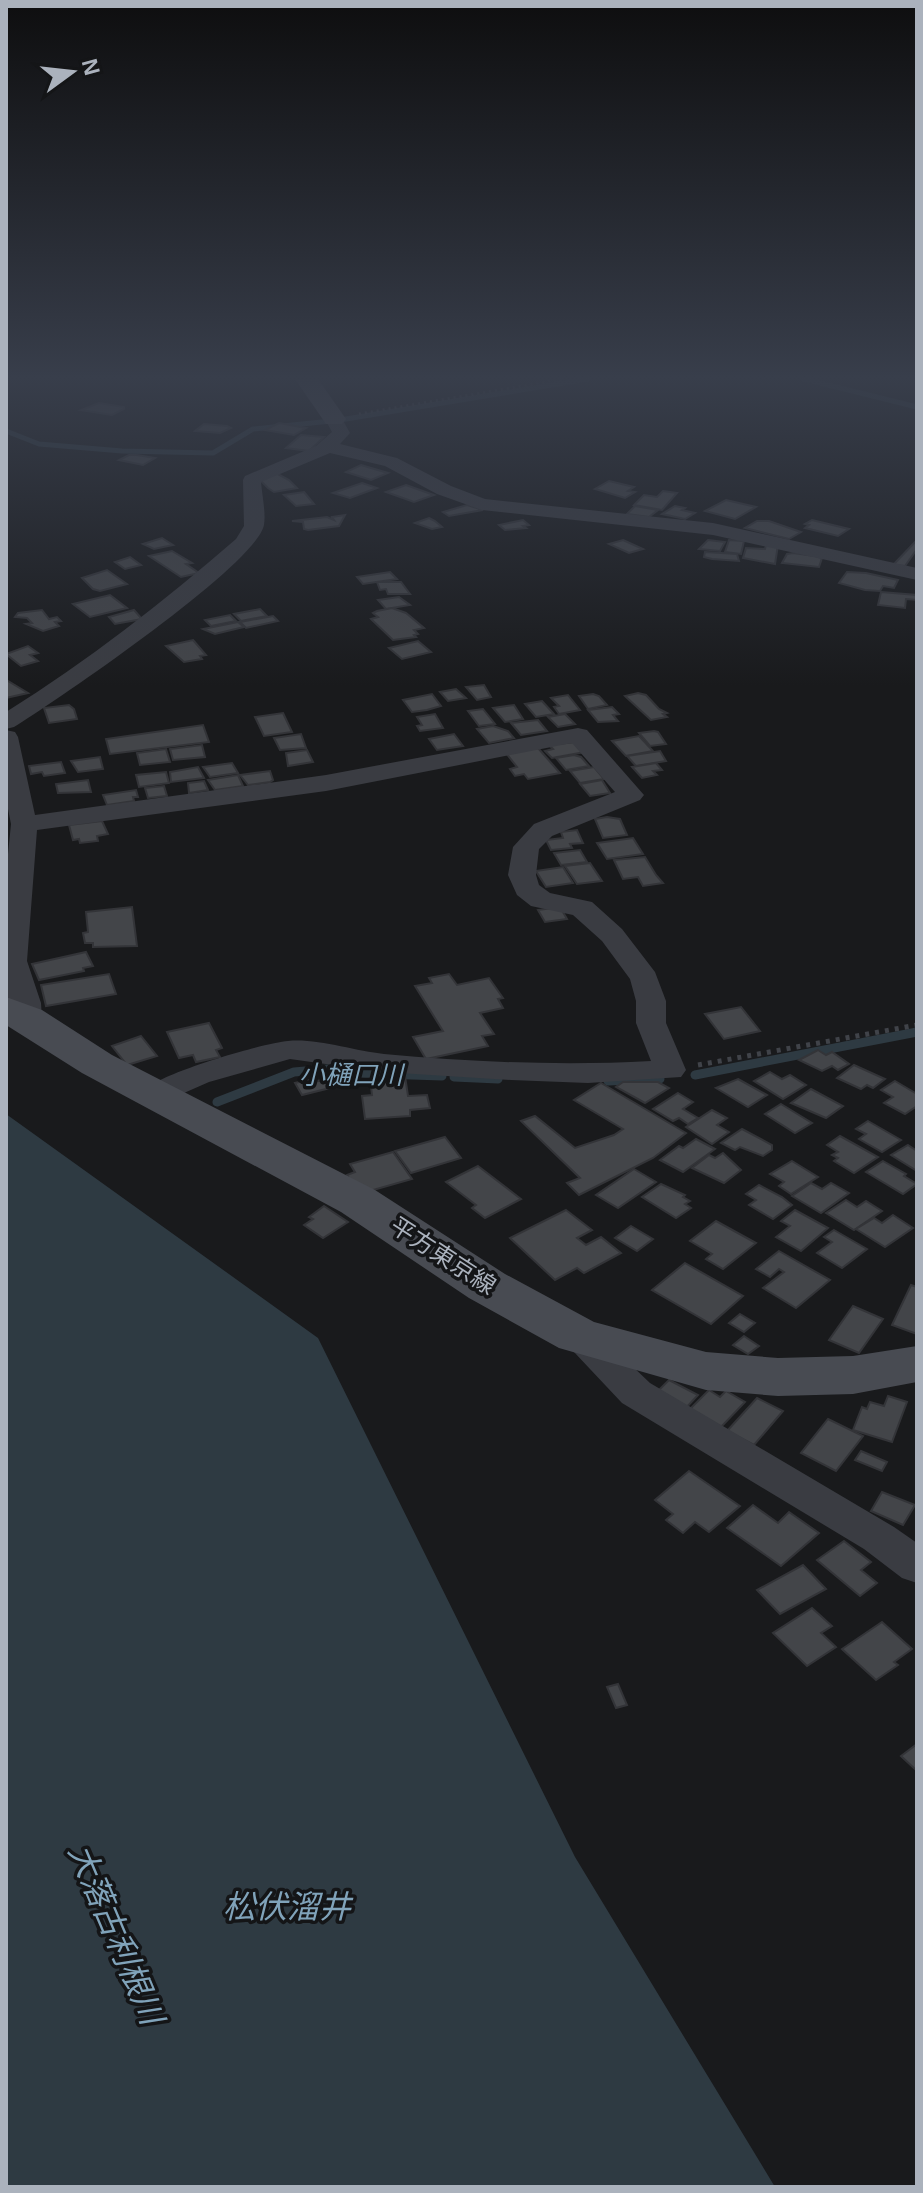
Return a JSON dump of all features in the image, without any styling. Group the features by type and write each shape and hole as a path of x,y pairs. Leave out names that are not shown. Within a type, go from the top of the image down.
{"main road":[{"name":"平方東京線","path":"17,1014 97,1064 358,1201 487,1286 577,1335 706,1371 778,1377 853,1375 917,1364"}],"street":[{"path":"6,722 57,690 165,611 244,543 254,526 252,481"},
{"path":"428,481 482,504 713,529 917,574"},
{"path":"24,824 326,783 578,735 631,795 543,830 526,847 522,875 527,889 541,900 582,908 612,935 645,978 651,1001 651,1023 670,1070 588,1074 511,1071 383,1063 289,1050 198,1075 157,1093"},
{"path":"6,737 24,824 12,961 26,1003 17,1014"},
{"path":"577,1335 636,1393 879,1538 917,1566"}],"path":[{"path":"670,1070 917,1025"}],"water":[{"name":"松伏溜井","path":"6,1114 318,1338 575,1857 775,2187 6,2187"}],"building":[{"path":"261,481 290,481 297,488 274,492"},
{"path":"610,481 634,487 628,491 635,492 625,498 595,489"},
{"path":"362,483 377,488 350,498 333,493"},
{"path":"406,485 434,495 414,502 386,492"},
{"path":"663,491 677,493 662,510 634,505 644,495 657,497"},
{"path":"304,492 314,504 296,506 284,495"},
{"path":"726,500 756,507 735,519 705,511"},
{"path":"467,505 483,510 449,516 443,512"},
{"path":"635,506 658,510 649,517 627,514"},
{"path":"675,506 695,513 685,519 662,514"},
{"path":"345,515 339,526 308,530 304,529 303,522 292,521 327,517 334,520 332,517"},
{"path":"429,518 442,527 432,529 415,523"},
{"path":"523,520 529,525 523,526 526,528 505,530 499,525"},
{"path":"812,520 849,529 838,536 805,528 809,525 805,524"},
{"path":"757,521 769,521 801,532 789,539 745,528"},
{"path":"162,538 173,545 154,549 143,544"},
{"path":"623,540 643,549 629,553 609,544"},
{"path":"708,540 725,542 720,551 699,549"},
{"path":"729,540 744,541 741,554 725,552"},
{"path":"916,541 917,549 905,566 893,565"},
{"path":"766,545 778,545 775,564 743,558 746,548 765,549"},
{"path":"172,551 192,563 186,564 199,573 181,577 149,556"},
{"path":"705,552 737,554 739,561 704,557"},
{"path":"787,554 822,558 819,567 782,563"},
{"path":"130,557 141,565 125,569 115,562"},
{"path":"107,570 127,584 100,591 93,589 82,578"},
{"path":"390,572 397,579 363,584 357,577"},
{"path":"847,572 898,580 894,588 883,586 880,591 865,590 839,583"},
{"path":"377,582 401,582 410,594 388,594 386,589 380,590"},
{"path":"881,592 917,595 917,600 906,599 905,608 878,605"},
{"path":"110,595 127,608 90,617 73,604"},
{"path":"399,597 410,605 386,609 378,600"},
{"path":"392,608 406,613 424,628 414,630 418,634 414,635 416,637 393,640 371,619 378,617 373,613"},
{"path":"260,609 267,616 241,621 234,614"},
{"path":"42,610 49,619 57,617 61,621 55,622 59,626 43,631 26,624 32,623 27,618 15,617 18,613"},
{"path":"134,610 142,619 115,624 109,617"},
{"path":"230,615 236,621 211,626 205,620"},
{"path":"273,616 278,621 246,628 240,622"},
{"path":"238,622 244,627 215,634 203,629"},
{"path":"193,640 206,655 200,656 202,659 184,662 166,646"},
{"path":"418,641 431,652 402,659 389,648"},
{"path":"28,646 38,653 30,655 38,661 21,666 6,654"},
{"path":"8,681 28,693 6,698"},
{"path":"484,685 491,697 477,700 466,687"},
{"path":"456,689 466,698 448,701 440,692"},
{"path":"432,694 441,706 412,712 403,700"},
{"path":"593,694 607,705 588,709 579,696"},
{"path":"568,695 580,710 559,714 554,707 559,706 551,698"},
{"path":"646,695 667,713 663,714 667,717 651,720 625,696"},
{"path":"542,701 554,714 536,717 525,704"},
{"path":"69,705 77,719 49,723 44,708"},
{"path":"514,705 523,719 505,722 493,708"},
{"path":"612,707 619,714 613,715 618,721 598,722 588,710"},
{"path":"483,709 495,724 479,726 468,711"},
{"path":"283,713 292,732 264,736 255,717"},
{"path":"435,714 443,728 420,731 417,726 422,725 417,717"},
{"path":"565,714 575,724 558,727 548,717"},
{"path":"538,720 547,731 521,735 511,723"},
{"path":"203,725 209,742 110,754 106,739"},
{"path":"493,726 508,731 514,738 489,743 477,729"},
{"path":"654,731 666,744 650,746 639,733"},
{"path":"301,734 306,748 280,750 274,738"},
{"path":"454,734 463,746 437,750 429,739"},
{"path":"639,736 653,751 626,756 612,741"},
{"path":"575,742 585,752 552,758 545,751 553,749 549,745"},
{"path":"202,745 205,757 173,760 170,749"},
{"path":"538,748 560,773 528,779 524,774 515,776 510,769 517,767 506,753"},
{"path":"166,749 170,762 140,765 137,753"},
{"path":"307,750 313,762 288,766 286,753"},
{"path":"660,751 666,761 636,766 627,756"},
{"path":"100,757 103,769 78,772 71,761"},
{"path":"581,757 589,766 566,770 556,758"},
{"path":"61,762 65,773 31,774 29,766"},
{"path":"232,763 238,773 210,777 203,767"},
{"path":"656,763 662,770 653,771 657,775 642,778 632,767"},
{"path":"198,767 204,778 171,782 170,772"},
{"path":"594,767 604,779 580,783 570,771"},
{"path":"270,771 273,780 270,782 248,785 240,775"},
{"path":"166,772 169,783 139,787 136,775"},
{"path":"238,775 243,786 215,790 208,780"},
{"path":"88,780 91,792 58,793 56,784"},
{"path":"602,780 610,793 590,796 580,784"},
{"path":"204,781 208,790 189,793 188,783"},
{"path":"164,786 167,796 148,798 145,788"},
{"path":"136,790 138,797 133,797 134,801 107,805 103,795"},
{"path":"595,819 620,819 627,835 603,838"},
{"path":"102,821 108,834 97,836 98,841 80,843 79,839 73,840 69,825"},
{"path":"577,830 583,843 570,844 572,848 551,850 546,840 563,838 561,832"},
{"path":"633,838 643,854 607,859 597,843"},
{"path":"580,850 587,862 561,865 554,853"},
{"path":"645,857 663,883 643,886 638,877 623,879 614,860"},
{"path":"590,863 602,881 577,884 565,866"},
{"path":"563,867 573,883 546,887 536,871"},
{"path":"132,907 137,946 93,947 93,943 85,943 83,933 88,932 86,912"},
{"path":"560,907 567,919 545,922 538,910"},
{"path":"86,952 93,966 83,968 84,971 39,980 32,964"},
{"path":"109,974 116,994 46,1006 41,985"},
{"path":"449,974 457,985 489,978 503,998 498,999 503,1008 480,1013 494,1034 482,1036 488,1046 426,1059 413,1037 443,1031 415,986 432,983 429,978"},
{"path":"741,1007 760,1031 724,1039 705,1014"},
{"path":"209,1023 222,1048 216,1050 220,1057 196,1062 193,1055 179,1058 167,1032"},
{"path":"141,1036 157,1056 127,1065 112,1046"},
{"path":"818,1050 826,1055 832,1052 849,1064 838,1070 832,1066 822,1071 799,1060"},
{"path":"854,1065 885,1079 873,1088 867,1085 861,1089 837,1078"},
{"path":"770,1072 782,1079 790,1075 806,1085 783,1099 754,1081"},
{"path":"405,1076 408,1096 427,1095 430,1108 410,1110 410,1116 365,1119 362,1096 372,1095 370,1078"},
{"path":"315,1078 318,1081 328,1078 334,1087 302,1095 295,1083"},
{"path":"738,1079 767,1095 748,1107 716,1088"},
{"path":"895,1081 917,1094 917,1106 905,1114 884,1103 893,1097 881,1090"},
{"path":"623,1082 658,1082 669,1088 645,1103 616,1087"},
{"path":"601,1083 686,1133 653,1158 579,1195 567,1183 580,1178 521,1121 535,1116 575,1148 614,1135 623,1129 574,1100"},
{"path":"811,1089 843,1106 826,1118 791,1103"},
{"path":"678,1093 693,1102 683,1109 698,1118 688,1124 679,1118 673,1121 653,1109"},
{"path":"781,1104 812,1123 795,1133 765,1114"},
{"path":"712,1110 727,1118 717,1125 729,1132 712,1144 686,1127"},
{"path":"868,1121 901,1140 882,1152 859,1139 866,1134 856,1129"},
{"path":"742,1129 772,1145 772,1150 763,1156 740,1147 735,1150 721,1143"},
{"path":"840,1136 878,1157 854,1173 834,1161 838,1158 832,1155 838,1152 827,1145"},
{"path":"445,1137 461,1158 411,1173 395,1151"},
{"path":"696,1139 715,1149 683,1172 660,1160 679,1146 683,1148"},
{"path":"908,1145 917,1151 917,1171 891,1155"},
{"path":"393,1152 412,1179 359,1194 347,1175 355,1172 350,1164"},
{"path":"723,1153 741,1170 724,1183 692,1168 709,1155 715,1158"},
{"path":"792,1161 818,1177 791,1194 779,1186 784,1182 770,1174"},
{"path":"883,1161 917,1184 903,1194 866,1172"},
{"path":"478,1166 521,1199 485,1218 472,1208 476,1205 446,1182"},
{"path":"634,1169 656,1182 618,1208 596,1195"},
{"path":"811,1183 822,1189 831,1183 849,1193 821,1213 792,1196"},
{"path":"661,1184 685,1195 683,1197 690,1201 685,1204 691,1208 676,1218 642,1197"},
{"path":"759,1185 792,1205 773,1219 749,1205 756,1200 746,1194"},
{"path":"846,1200 857,1207 866,1201 882,1211 854,1230 826,1213"},
{"path":"324,1206 348,1222 323,1238 304,1225"},
{"path":"566,1210 592,1230 577,1238 586,1245 601,1237 621,1253 584,1273 577,1268 555,1280 510,1238"},
{"path":"795,1210 828,1228 801,1251 776,1237 790,1226 781,1221"},
{"path":"893,1215 913,1228 885,1247 856,1229 874,1218 882,1223"},
{"path":"716,1221 756,1243 723,1269 706,1259 712,1254 690,1241"},
{"path":"631,1226 653,1239 637,1251 615,1238"},
{"path":"834,1230 867,1249 842,1268 817,1253 832,1242 824,1237"},
{"path":"779,1251 830,1280 796,1308 763,1288 784,1272 779,1269 770,1277 756,1269"},
{"path":"685,1263 743,1296 711,1324 652,1290"},
{"path":"911,1285 917,1287 917,1334 892,1325"},
{"path":"853,1306 883,1319 859,1353 829,1340"},
{"path":"740,1314 755,1323 744,1332 729,1323"},
{"path":"744,1336 759,1346 748,1354 733,1345"},
{"path":"669,1380 698,1395 684,1410 655,1394"},
{"path":"709,1390 720,1397 726,1391 745,1402 721,1427 690,1409"},
{"path":"888,1396 907,1402 892,1442 853,1430 862,1407 867,1409 870,1402 884,1406"},
{"path":"757,1398 783,1411 754,1445 727,1431"},
{"path":"828,1419 863,1436 836,1471 801,1453"},
{"path":"861,1451 887,1462 882,1471 855,1460"},
{"path":"689,1471 740,1506 709,1532 695,1522 683,1533 666,1520 673,1514 655,1500"},
{"path":"882,1492 915,1505 903,1525 871,1511"},
{"path":"753,1505 778,1523 789,1512 819,1533 781,1566 727,1528"},
{"path":"844,1541 871,1562 861,1570 877,1583 860,1596 817,1560"},
{"path":"803,1565 826,1589 780,1614 757,1590"},
{"path":"812,1608 832,1626 821,1633 836,1647 807,1666 773,1633"},
{"path":"882,1622 912,1649 894,1662 898,1665 876,1680 842,1649"},
{"path":"618,1684 627,1705 616,1708 607,1687"},
{"path":"917,1744 917,1771 901,1756"}],"waterway":[{"name":"小樋口川","path":"695,1075 917,1032"},
{"name":"小樋口川","path":"217,1102 294,1072 328,1069 351,1073 442,1076"},
{"name":"小樋口川","path":"454,1077 498,1079"},
{"name":"小樋口川","path":"608,1081 660,1079"}],"water label":[{"name":"大落古利根川","path":"116,1934"}]}
